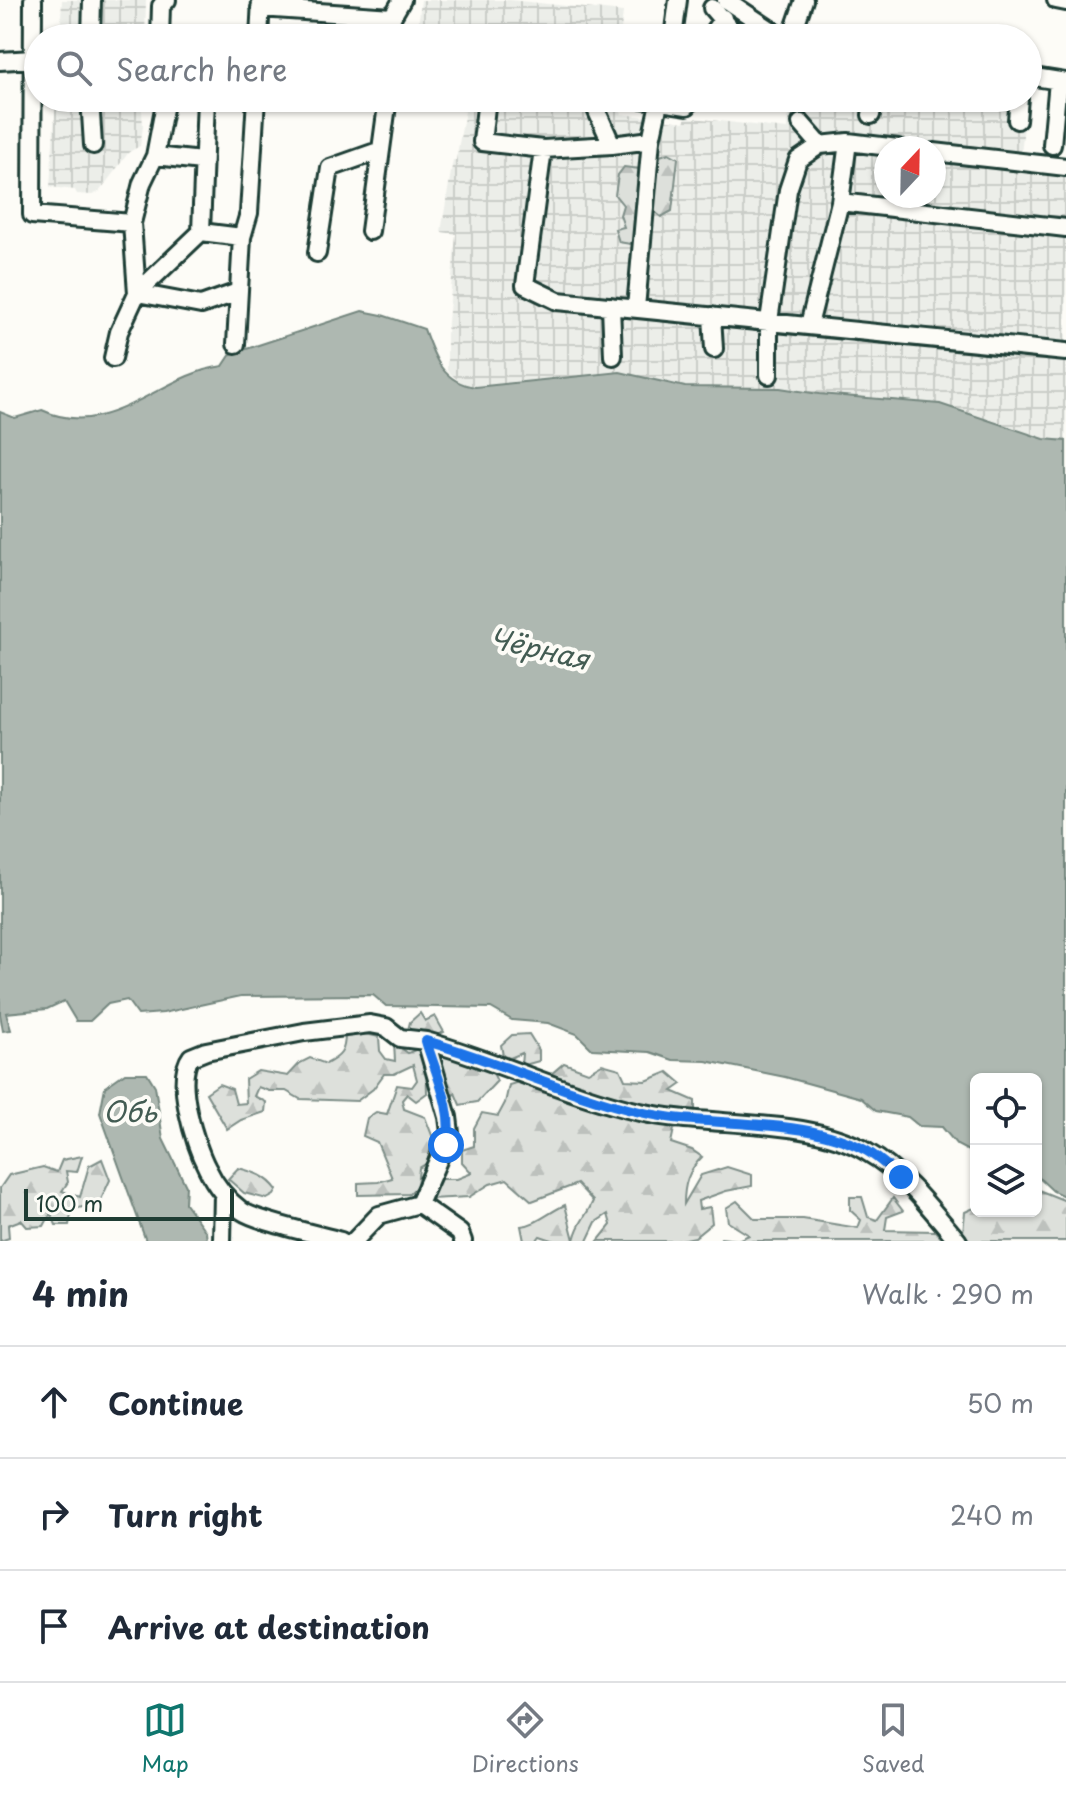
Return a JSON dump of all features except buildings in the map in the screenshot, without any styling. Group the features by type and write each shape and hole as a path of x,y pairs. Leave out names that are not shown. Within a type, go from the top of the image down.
{"lane":[{"path":"33,0 33,24"},
{"path":"91,24 92,0"},
{"path":"160,24 161,6 167,0"},
{"path":"392,24 392,17 402,0"},
{"path":"675,24 678,0"},
{"path":"796,24 804,0"},
{"path":"1056,0 1066,2"},
{"path":"260,24 261,4 392,17"},
{"path":"720,9 753,24"},
{"path":"0,61 24,60"},
{"path":"1042,78 1062,81 1052,145"},
{"path":"33,112 32,215 132,223"},
{"path":"91,112 93,145"},
{"path":"137,293 132,223 142,183 155,156 163,112"},
{"path":"113,358 119,332 137,293 201,232 205,112"},
{"path":"236,344 242,237 249,213 255,112"},
{"path":"370,231 386,112"},
{"path":"485,112 482,142 543,149 651,140"},
{"path":"597,112 612,145"},
{"path":"636,308 651,140 657,112"},
{"path":"1017,120 1018,112"},
{"path":"801,123 820,145"},
{"path":"809,325 840,202 848,142"},
{"path":"769,375 769,321 788,190 798,160 820,145 848,142 874,145"},
{"path":"543,149 525,285 558,301 1066,352"},
{"path":"317,253 330,168 381,150"},
{"path":"946,153 1066,167"},
{"path":"155,156 202,161"},
{"path":"840,202 1066,228"},
{"path":"201,232 242,237"},
{"path":"137,293 201,305 238,292"},
{"path":"611,306 613,356"},
{"path":"712,316 714,349"},
{"path":"341,1241 244,1213 223,1194 206,1167 183,1081 186,1063 196,1053 304,1032 370,1024 386,1027 400,1038 426,1041 489,1060 642,1113 801,1130 834,1138 867,1151 901,1177 958,1241"},
{"path":"419,1204 450,1133 426,1041"},
{"path":"222,1241 223,1194"},
{"path":"354,1241 379,1215 419,1204"},
{"path":"419,1204 460,1233 463,1241"}],"shaded area":[{"path":"62,0 146,0 145,24 61,24"},
{"path":"421,0 510,0 623,12 622,24 418,24"},
{"path":"55,112 142,112 140,146 129,152 99,192 77,194 75,190 50,187"},
{"path":"465,112 621,112 684,122 686,117 787,129 789,112 1026,112 1021,154 1066,159 1066,441 1044,439 940,404 780,388 685,387 620,372 467,387 447,371 447,333 456,234 441,232 453,160 456,160"}],"green space":[{"path":"669,153 678,158 672,211 661,217 655,212 654,200 660,156"},
{"path":"624,167 640,169 634,238 630,244 619,242 615,229 624,227 620,215 623,205 615,195 618,175"},
{"path":"420,1013 425,1021 435,1016 444,1032 430,1038 421,1031 419,1043 426,1059 427,1093 416,1101 407,1094 402,1100 404,1109 425,1117 433,1138 427,1163 419,1168 417,1186 409,1194 358,1195 358,1183 392,1178 377,1142 363,1136 367,1118 376,1112 387,1114 397,1085 412,1087 417,1080 413,1065 394,1074 384,1074 373,1089 357,1101 300,1099 286,1091 269,1091 258,1087 254,1096 266,1102 265,1112 241,1120 227,1129 206,1093 219,1084 232,1089 236,1104 246,1103 245,1079 258,1071 288,1076 300,1063 310,1058 326,1064 341,1053 345,1034 357,1032 379,1037 380,1051 386,1059 395,1061 394,1043 408,1053 415,1050 406,1038 410,1022"},
{"path":"529,1034 539,1050 539,1061 521,1066 522,1053 510,1058 503,1056 501,1045 512,1035"},
{"path":"432,1050 446,1056 464,1057 477,1069 491,1069 497,1081 477,1102 460,1105 455,1093 448,1102"},
{"path":"564,1063 588,1072 602,1064 620,1069 625,1080 646,1081 668,1072 682,1084 672,1091 695,1101 695,1112 689,1115 606,1098 550,1075"},
{"path":"522,1081 694,1125 674,1129 671,1143 702,1157 688,1178 684,1204 701,1175 727,1167 752,1175 752,1186 698,1201 699,1209 710,1207 712,1223 695,1237 677,1241 598,1241 611,1225 608,1214 596,1222 587,1241 555,1241 540,1236 536,1241 524,1241 521,1226 565,1205 574,1240 593,1201 577,1184 532,1201 507,1179 490,1184 469,1197 430,1199 431,1179 457,1179 472,1173 462,1162 462,1150 474,1146 474,1128 482,1113 498,1116 509,1085"},
{"path":"82,1156 77,1172 66,1171 68,1182 62,1191 80,1197 89,1166 102,1159 110,1180 99,1204 72,1209 69,1225 56,1225 51,1213 44,1226 27,1227 21,1220 8,1225 9,1238 0,1241 0,1188 9,1175 43,1167 57,1172 62,1160"},
{"path":"238,1168 269,1181 277,1190 274,1195 267,1199 244,1193 228,1179"},
{"path":"1042,1191 1066,1201 1066,1241 970,1241 963,1232 965,1212 970,1210 970,1217 1042,1217"},
{"path":"850,1197 862,1197 868,1217 877,1220 893,1198 903,1211 887,1217 885,1230 935,1231 944,1241 719,1241 721,1238 738,1240 749,1235 728,1222 726,1208 737,1201 755,1219 803,1219 858,1228 861,1220 850,1210"}],"water":[{"name":"Чёрная","path":"362,311 424,329 436,358 447,374 475,387 620,372 685,387 780,388 940,404 1044,439 1066,441 1066,1197 1042,1181 1042,1073 970,1073 970,1152 957,1145 942,1127 919,1126 908,1117 876,1111 861,1098 785,1077 706,1061 673,1060 650,1052 592,1049 577,1034 548,1023 512,1020 491,1008 386,1006 373,995 241,996 163,1013 138,1015 127,1000 108,1004 90,1021 76,1021 64,1001 47,1009 6,1013 11,1030 3,1031 0,1014 0,412 15,418 42,410 67,418 90,418 134,403 200,372 223,366 231,354"},
{"name":"Обь","path":"125,1073 147,1073 155,1086 163,1139 186,1186 185,1203 206,1232 207,1241 146,1241 100,1113 105,1087"}],"route":[{"path":"446,1145 450,1133 448,1117 426,1041 642,1113 801,1130 834,1138 867,1151 901,1177"}]}
